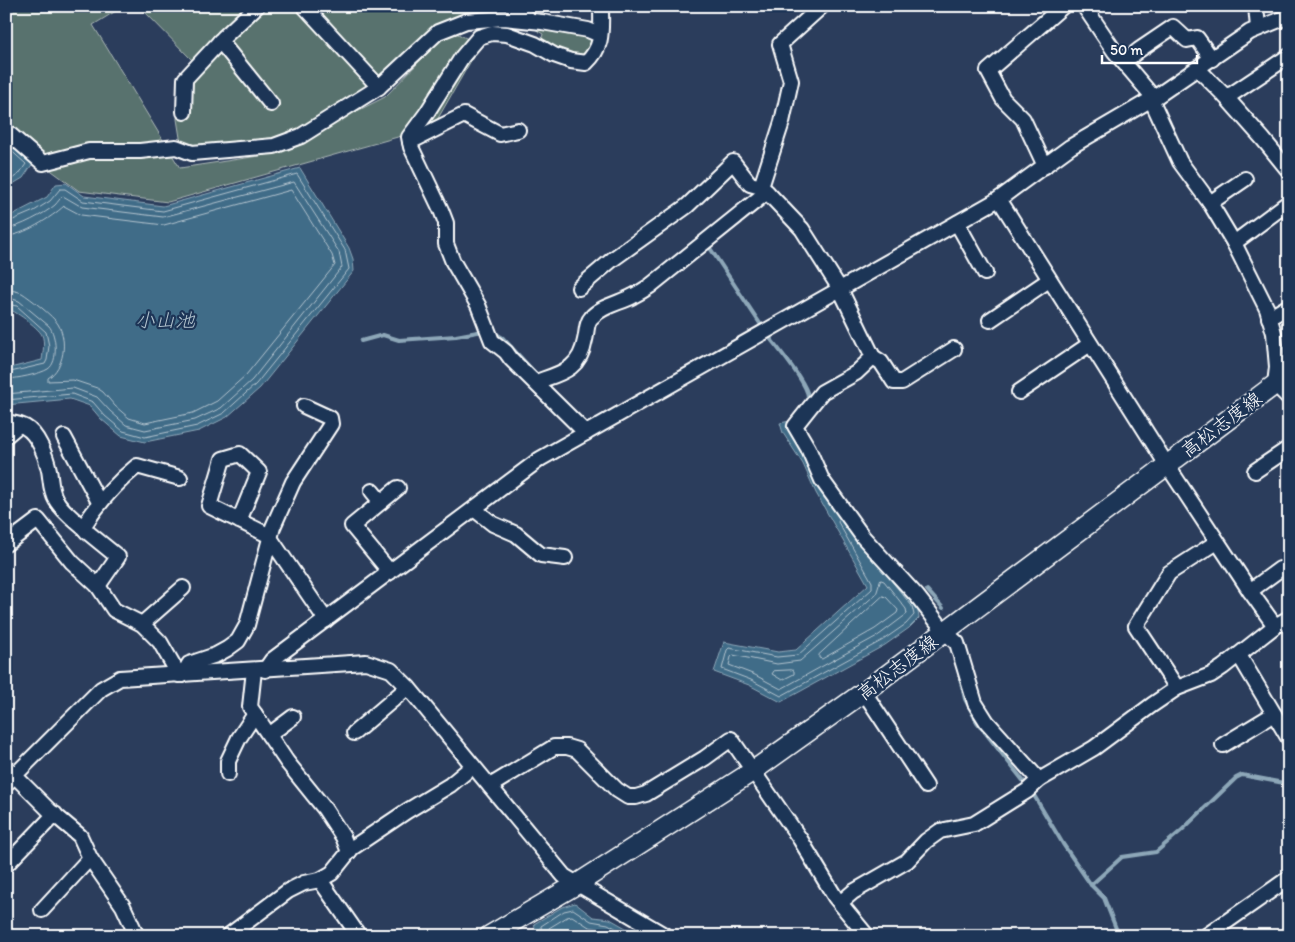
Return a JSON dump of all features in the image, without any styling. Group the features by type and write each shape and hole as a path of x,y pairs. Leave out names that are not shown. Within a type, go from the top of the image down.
{"main road":[{"name":"高松志度線","path":"489,936 577,884 753,770 864,692 1282,379"}],"street":[{"path":"184,112 185,79 220,41 257,6"},
{"path":"304,6 379,87"},
{"path":"512,6 531,21"},
{"path":"586,433 506,352 492,341 478,305 453,262 446,244 446,223 409,137 462,57 479,37 492,33 507,34 535,44 554,55 586,64 595,55 599,44 601,6"},
{"path":"536,382 571,368 579,359 584,348 589,321 592,316 617,302 632,297 650,286 764,190 790,94 791,81 780,44 822,6"},
{"path":"1045,166 1023,119 1003,99 988,72 1063,6"},
{"path":"1084,6 1103,36 1153,99 1180,162 1210,203 1234,244 1267,309 1274,333 1276,368 1289,398"},
{"path":"1256,6 1258,28"},
{"path":"349,852 343,837 324,808 287,762 250,708 259,670 540,459 999,199 1070,147 1153,99 1250,32 1289,16"},
{"path":"6,131 43,163 89,151 140,151 176,147 192,153 274,146 301,136 379,87 438,32 466,21 504,18 588,30 600,34"},
{"path":"1124,62 1173,27 1187,40 1197,38 1212,59"},
{"path":"220,41 270,104"},
{"path":"1225,96 1232,94 1289,56"},
{"path":"1198,68 1263,139 1289,171"},
{"path":"410,142 464,115 500,134 518,130"},
{"path":"579,288 613,259 687,206 733,162 750,184 764,190 802,229 840,289 873,357 881,362 894,382 902,382 954,349"},
{"path":"1210,203 1245,179"},
{"path":"999,199 1167,465 1275,626"},
{"path":"1234,244 1289,202"},
{"path":"956,223 986,273"},
{"path":"990,320 1049,280"},
{"path":"1269,318 1289,306"},
{"path":"1019,392 1090,344"},
{"path":"873,357 856,373 822,392 795,426 808,448 822,480 863,537 917,596 944,632 957,643 969,688 979,709 1033,786"},
{"path":"181,675 188,664 216,655 238,641 247,626 274,527 293,482 331,424 330,418 304,406"},
{"path":"6,436 13,423 24,426 30,431 42,449 49,468 51,490 56,501 118,557 98,586"},
{"path":"64,438 99,502"},
{"path":"1255,471 1289,448"},
{"path":"239,521 260,472 240,454 224,459 209,506 239,521 268,535 326,620"},
{"path":"86,530 85,524 99,502 120,480 137,466 180,478"},
{"path":"390,572 352,526 377,497 398,488"},
{"path":"474,509 493,524 516,534 541,555 566,558"},
{"path":"6,544 38,520 72,562 98,586 114,610 142,624 160,642 181,675"},
{"path":"1177,688 1136,626 1169,573 1217,542"},
{"path":"1250,591 1280,569"},
{"path":"142,624 183,588"},
{"path":"840,903 853,892 907,860 926,841 940,831 974,824 1094,748 1177,688 1211,675 1275,626 1289,618"},
{"path":"1239,655 1289,739"},
{"path":"137,936 123,906 90,858 80,836 9,776 101,689 120,678 366,662 391,670 408,687 564,876 666,936"},
{"path":"354,733 408,687"},
{"path":"864,692 926,786"},
{"path":"228,774 228,761 239,738 255,714"},
{"path":"1223,744 1274,714"},
{"path":"268,735 293,717"},
{"path":"490,786 554,747 566,746 576,750 617,790 628,797 636,797 646,794 705,758 731,739 800,839 835,897 867,936"},
{"path":"228,936 288,891 304,883 320,880 332,873 352,848 406,811 450,785 473,766"},
{"path":"6,864 55,814"},
{"path":"42,910 90,858"},
{"path":"1206,936 1289,878"},
{"path":"320,880 359,936"}],"green space":[{"path":"6,6 124,6 93,25 180,168 272,154 385,97 450,30 480,45 433,127 168,202 79,191 6,137"},
{"path":"146,6 506,6 597,39 583,61 541,41 543,34 507,12 436,28 395,62 373,85 299,133 275,143 182,150 177,119 180,83 193,61 142,9"}],"water":[{"path":"6,139 33,163 23,178 6,188"},
{"name":"小山池","path":"300,168 349,248 353,259 354,271 260,388 227,417 199,431 145,442 121,436 101,419 90,406 70,399 6,405 6,369 42,360 44,344 42,335 36,328 20,315 6,308 6,218 47,197 56,184 66,183 84,196 163,206"},
{"path":"790,421 806,450 917,605 919,618 909,628 885,645 781,702 749,685 714,672 724,642 778,652 796,650 868,585 816,493 803,464 783,433 780,423"},
{"path":"575,903 593,917 610,919 640,936 537,936 534,924 562,907"}],"waterway":[{"path":"708,245 761,325"},
{"path":"585,317 588,311 599,304"},
{"path":"361,341 383,335 399,340 456,336 483,331"},
{"path":"498,335 538,376 541,375"},
{"path":"769,337 807,391 807,399 789,423"},
{"path":"927,590 943,608"},
{"path":"960,678 965,699 977,722 1032,792 1063,844 1091,885 1122,857 1156,852 1182,830 1236,778 1242,775 1289,784"},
{"path":"1091,885 1104,898 1119,936"}]}
